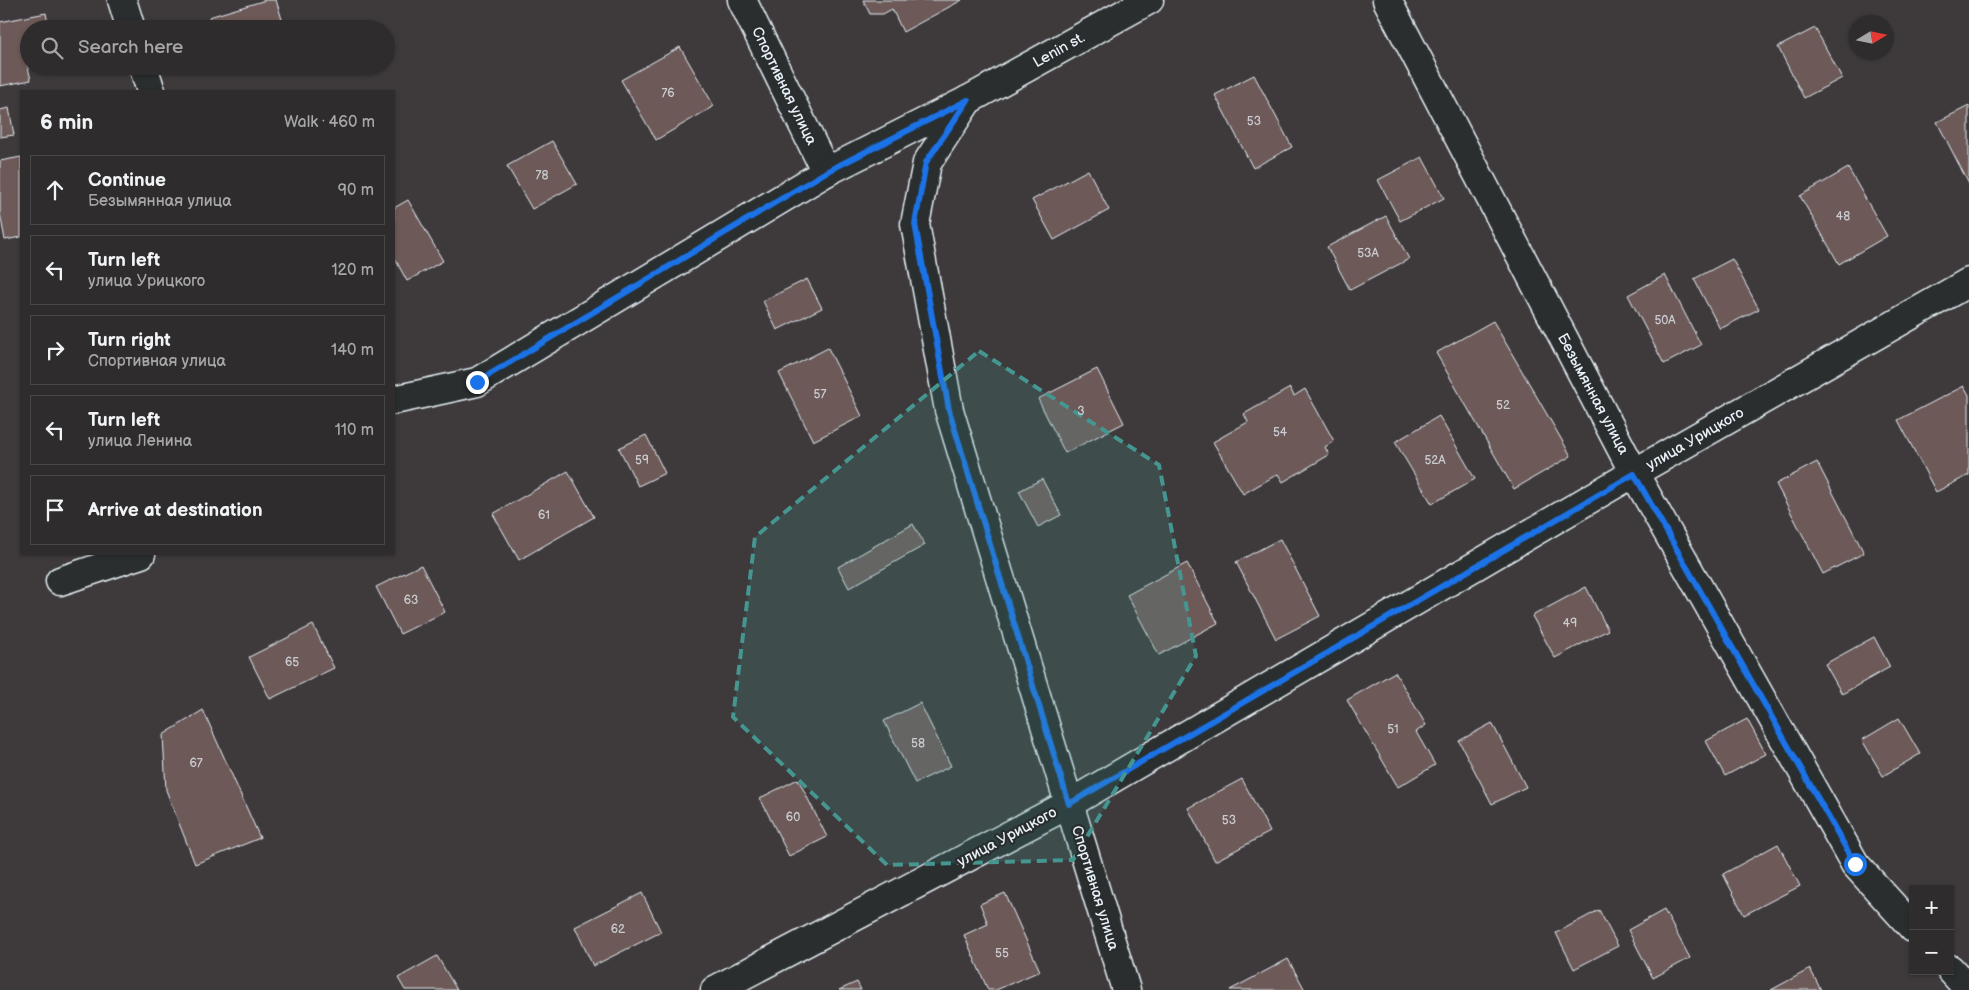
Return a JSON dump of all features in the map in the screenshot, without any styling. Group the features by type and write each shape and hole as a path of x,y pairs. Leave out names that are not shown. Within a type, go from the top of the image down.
{"street":[{"path":"122,0 128,20"},
{"name":"Спортивная улица","path":"742,0 826,172"},
{"name":"Lenin st.","path":"395,400 477,382 826,172 968,100 1150,0"},
{"name":"Безымянная улица","path":"1387,0 1634,474 1855,864 1909,924"},
{"path":"146,75 151,90"},
{"name":"Спортивная улица","path":"968,100 926,162 915,224 949,410 1126,990"},
{"name":"улица Урицкого","path":"714,990 1069,804 1634,474 1969,282"},
{"path":"60,581 138,555"},
{"path":"1954,973 1969,990"}],"highlighted area":[{"path":"979,351 1159,465 1196,656 1073,860 887,865 733,717 755,537"}],"building":[{"path":"266,0 276,0 282,20 210,20 209,17"},
{"path":"863,0 962,0 903,32 892,9 883,14 870,14"},
{"path":"46,13 47,20 20,20 20,75 30,75 31,80 0,86 0,22"},
{"path":"1815,28 1842,78 1804,98 1778,47"},
{"path":"680,47 714,106 656,140 621,80"},
{"path":"1254,75 1292,147 1253,168 1215,95"},
{"path":"1969,106 1969,184 1937,122"},
{"path":"9,108 14,135 0,137 0,110"},
{"path":"552,141 577,184 532,209 507,166"},
{"path":"20,157 20,237 5,240 0,213 0,161"},
{"path":"1422,157 1444,198 1400,221 1378,180"},
{"path":"1848,168 1887,236 1839,264 1800,196"},
{"path":"1088,170 1109,210 1054,240 1032,200"},
{"path":"408,200 443,261 407,281 395,259 395,207"},
{"path":"1386,216 1409,259 1350,290 1327,247"},
{"path":"1732,259 1759,309 1720,329 1694,279"},
{"path":"1665,275 1701,345 1664,364 1628,295"},
{"path":"807,279 822,308 777,330 763,301"},
{"path":"1493,321 1571,456 1514,489 1436,353"},
{"path":"828,348 862,416 813,441 779,373"},
{"path":"1097,369 1124,423 1065,453 1038,399"},
{"path":"1964,386 1969,395 1969,475 1936,492 1898,420"},
{"path":"1290,388 1294,396 1305,389 1334,441 1325,447 1329,455 1283,482 1278,474 1243,494 1213,442 1248,422 1244,414"},
{"path":"1439,416 1475,479 1432,504 1395,442"},
{"path":"646,435 665,473 638,486 619,448"},
{"path":"1817,462 1864,553 1823,574 1776,484"},
{"path":"568,471 594,517 519,560 493,514"},
{"path":"1042,479 1061,515 1038,527 1019,491"},
{"path":"913,524 925,545 849,588 838,567"},
{"path":"1280,539 1320,616 1276,639 1236,562"},
{"path":"1187,563 1218,623 1159,655 1127,595"},
{"path":"421,565 445,612 400,634 376,587"},
{"path":"1586,587 1608,630 1555,658 1532,616"},
{"path":"313,625 334,668 270,699 249,657"},
{"path":"1874,637 1890,667 1842,694 1825,664"},
{"path":"1395,672 1426,725 1416,732 1435,765 1398,787 1347,700"},
{"path":"920,703 951,766 915,783 884,721"},
{"path":"203,710 260,838 195,864 166,790 163,735"},
{"path":"1899,718 1920,754 1883,776 1862,740"},
{"path":"1747,719 1766,754 1725,776 1706,741"},
{"path":"1492,723 1526,787 1492,804 1459,741"},
{"path":"798,779 827,837 789,856 760,798"},
{"path":"1242,779 1270,832 1215,861 1188,808"},
{"path":"1778,844 1800,886 1744,915 1723,874"},
{"path":"642,893 661,932 593,966 575,927"},
{"path":"1005,893 1040,971 996,990 988,990 964,935 988,924 980,904"},
{"path":"1599,910 1618,946 1574,969 1556,933"},
{"path":"1664,910 1690,958 1653,978 1628,930"},
{"path":"437,956 457,990 405,990 398,978"},
{"path":"1288,959 1305,990 1230,990"},
{"path":"1810,969 1821,990 1771,990"},
{"path":"857,982 861,990 839,990"}],"route":[{"path":"477,382 826,172 968,100 926,162 915,224 949,410 1069,804 1634,474 1855,864"}]}
